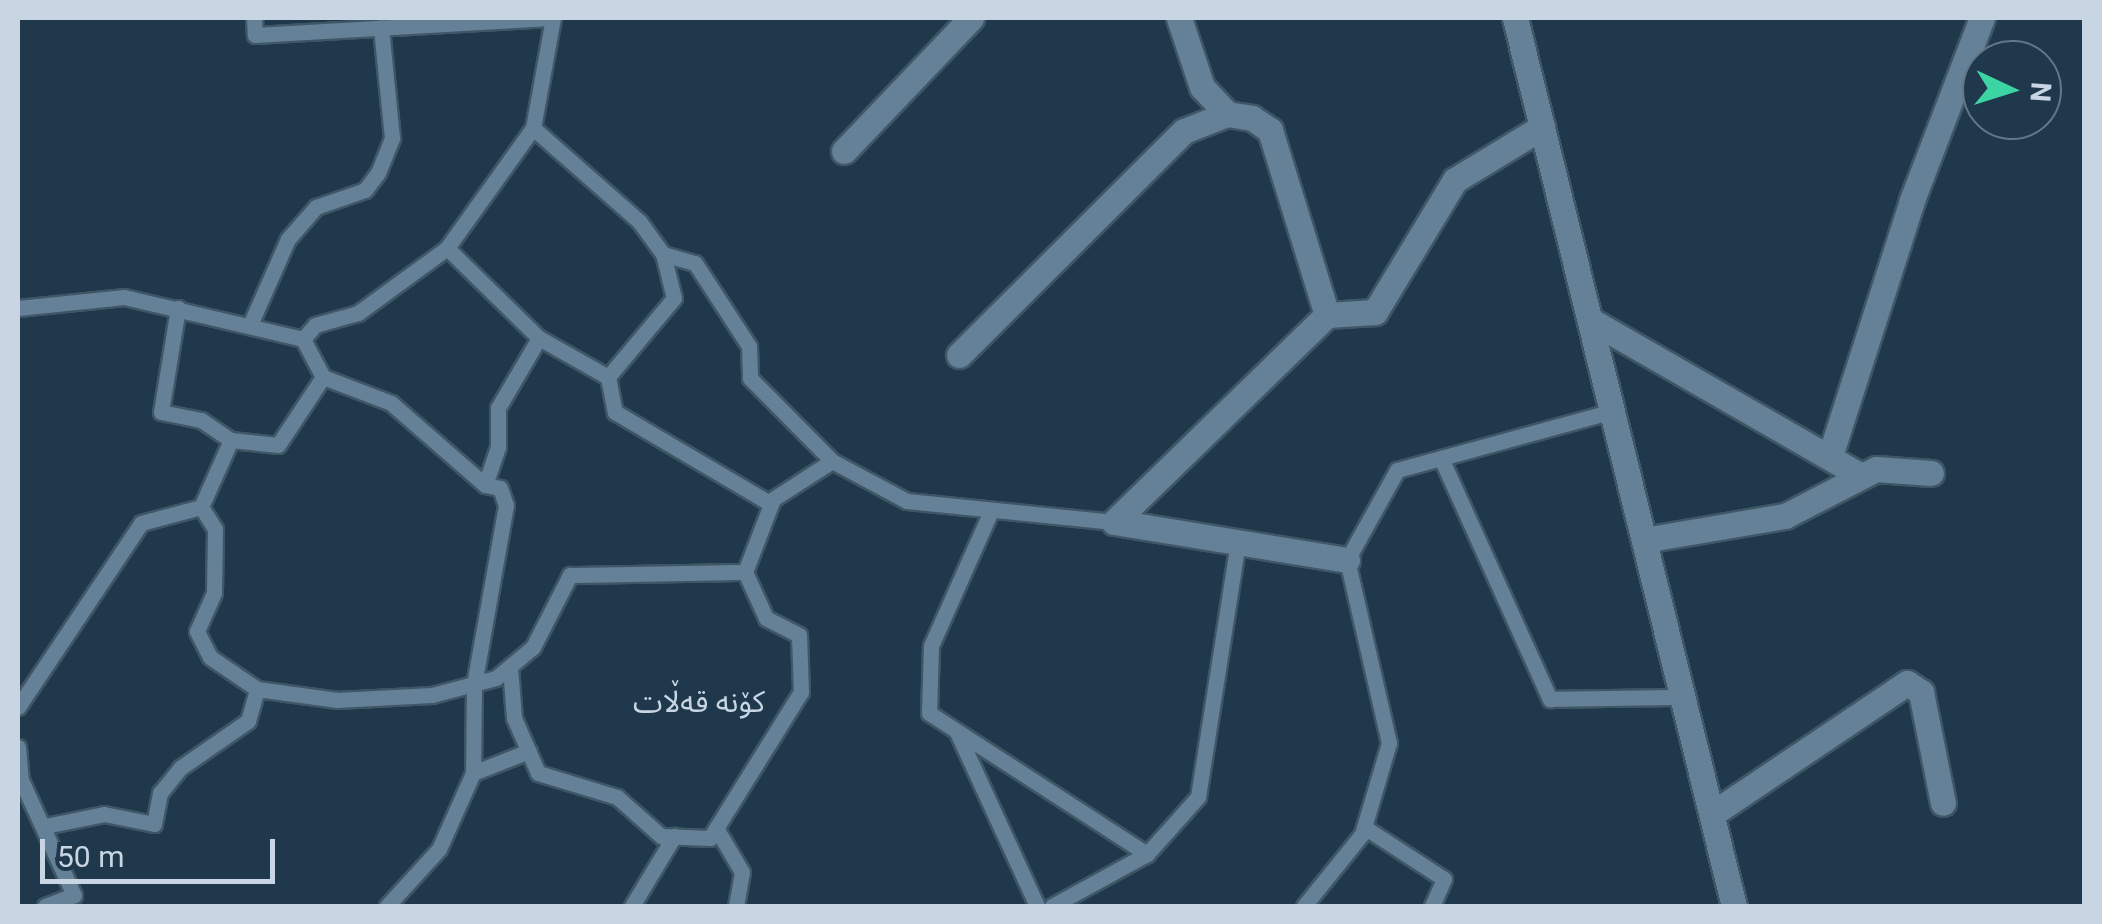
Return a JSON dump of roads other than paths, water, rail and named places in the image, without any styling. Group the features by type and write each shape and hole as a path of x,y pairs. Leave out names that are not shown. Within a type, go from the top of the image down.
{"street":[{"path":"844,151 971,18"},
{"path":"1179,18 1202,87 1227,114"},
{"path":"1515,18 1734,906"},
{"path":"1830,456 1912,200 1982,18"},
{"path":"958,354 1184,132 1227,114 1252,118 1270,130 1326,316"},
{"path":"1114,522 1326,316 1375,312 1455,180 1542,128"},
{"path":"1590,320 1860,475"},
{"path":"1644,540 1784,516 1876,469 1931,473"},
{"path":"1114,522 1347,560"},
{"path":"1712,814 1907,683 1922,692 1943,804"}],"lane":[{"path":"254,18 255,35 550,18 534,128 447,248 358,312 324,320 303,340"},
{"path":"250,325 288,238 316,207 365,190 378,173 392,138 381,28"},
{"path":"534,128 639,221 664,254 674,298 608,376 614,412 771,504"},
{"path":"447,248 539,338 608,376"},
{"path":"664,254 695,263 749,346 750,378 832,461 907,501 1114,522"},
{"path":"18,308 124,297 303,340 323,378 391,403 486,485 500,488 506,506 474,684 473,773 440,849 387,906"},
{"path":"178,308 160,412 201,420 230,440 278,445 323,378"},
{"path":"486,485 498,447 498,408 539,338"},
{"path":"1304,906 1364,828 1389,744 1347,560 1397,470 1612,411"},
{"path":"201,507 230,440"},
{"path":"1441,458 1550,699 1682,696"},
{"path":"510,666 514,718 538,773 617,797 638,820 674,836 710,838 801,692 799,635 766,618 745,572 771,504 832,461"},
{"path":"201,507 215,529 214,594 197,632 210,657 257,690 338,700 432,695 474,684 510,666 534,647 570,575 745,572"},
{"path":"18,708 141,523 201,507"},
{"path":"991,511 931,646 929,714 1147,854"},
{"path":"1052,906 1147,854 1198,797 1238,542"},
{"path":"45,826 104,814 154,824 160,793 180,768 248,721 257,690"},
{"path":"958,732 1037,906"},
{"path":"18,748 21,780 74,895 45,906"},
{"path":"473,773 529,751"},
{"path":"716,828 742,872 736,906"},
{"path":"1364,828 1444,879 1432,906"},
{"path":"632,906 674,836"}],"district":[{"name":"کۆنە قەڵات","path":"699,702"}]}
